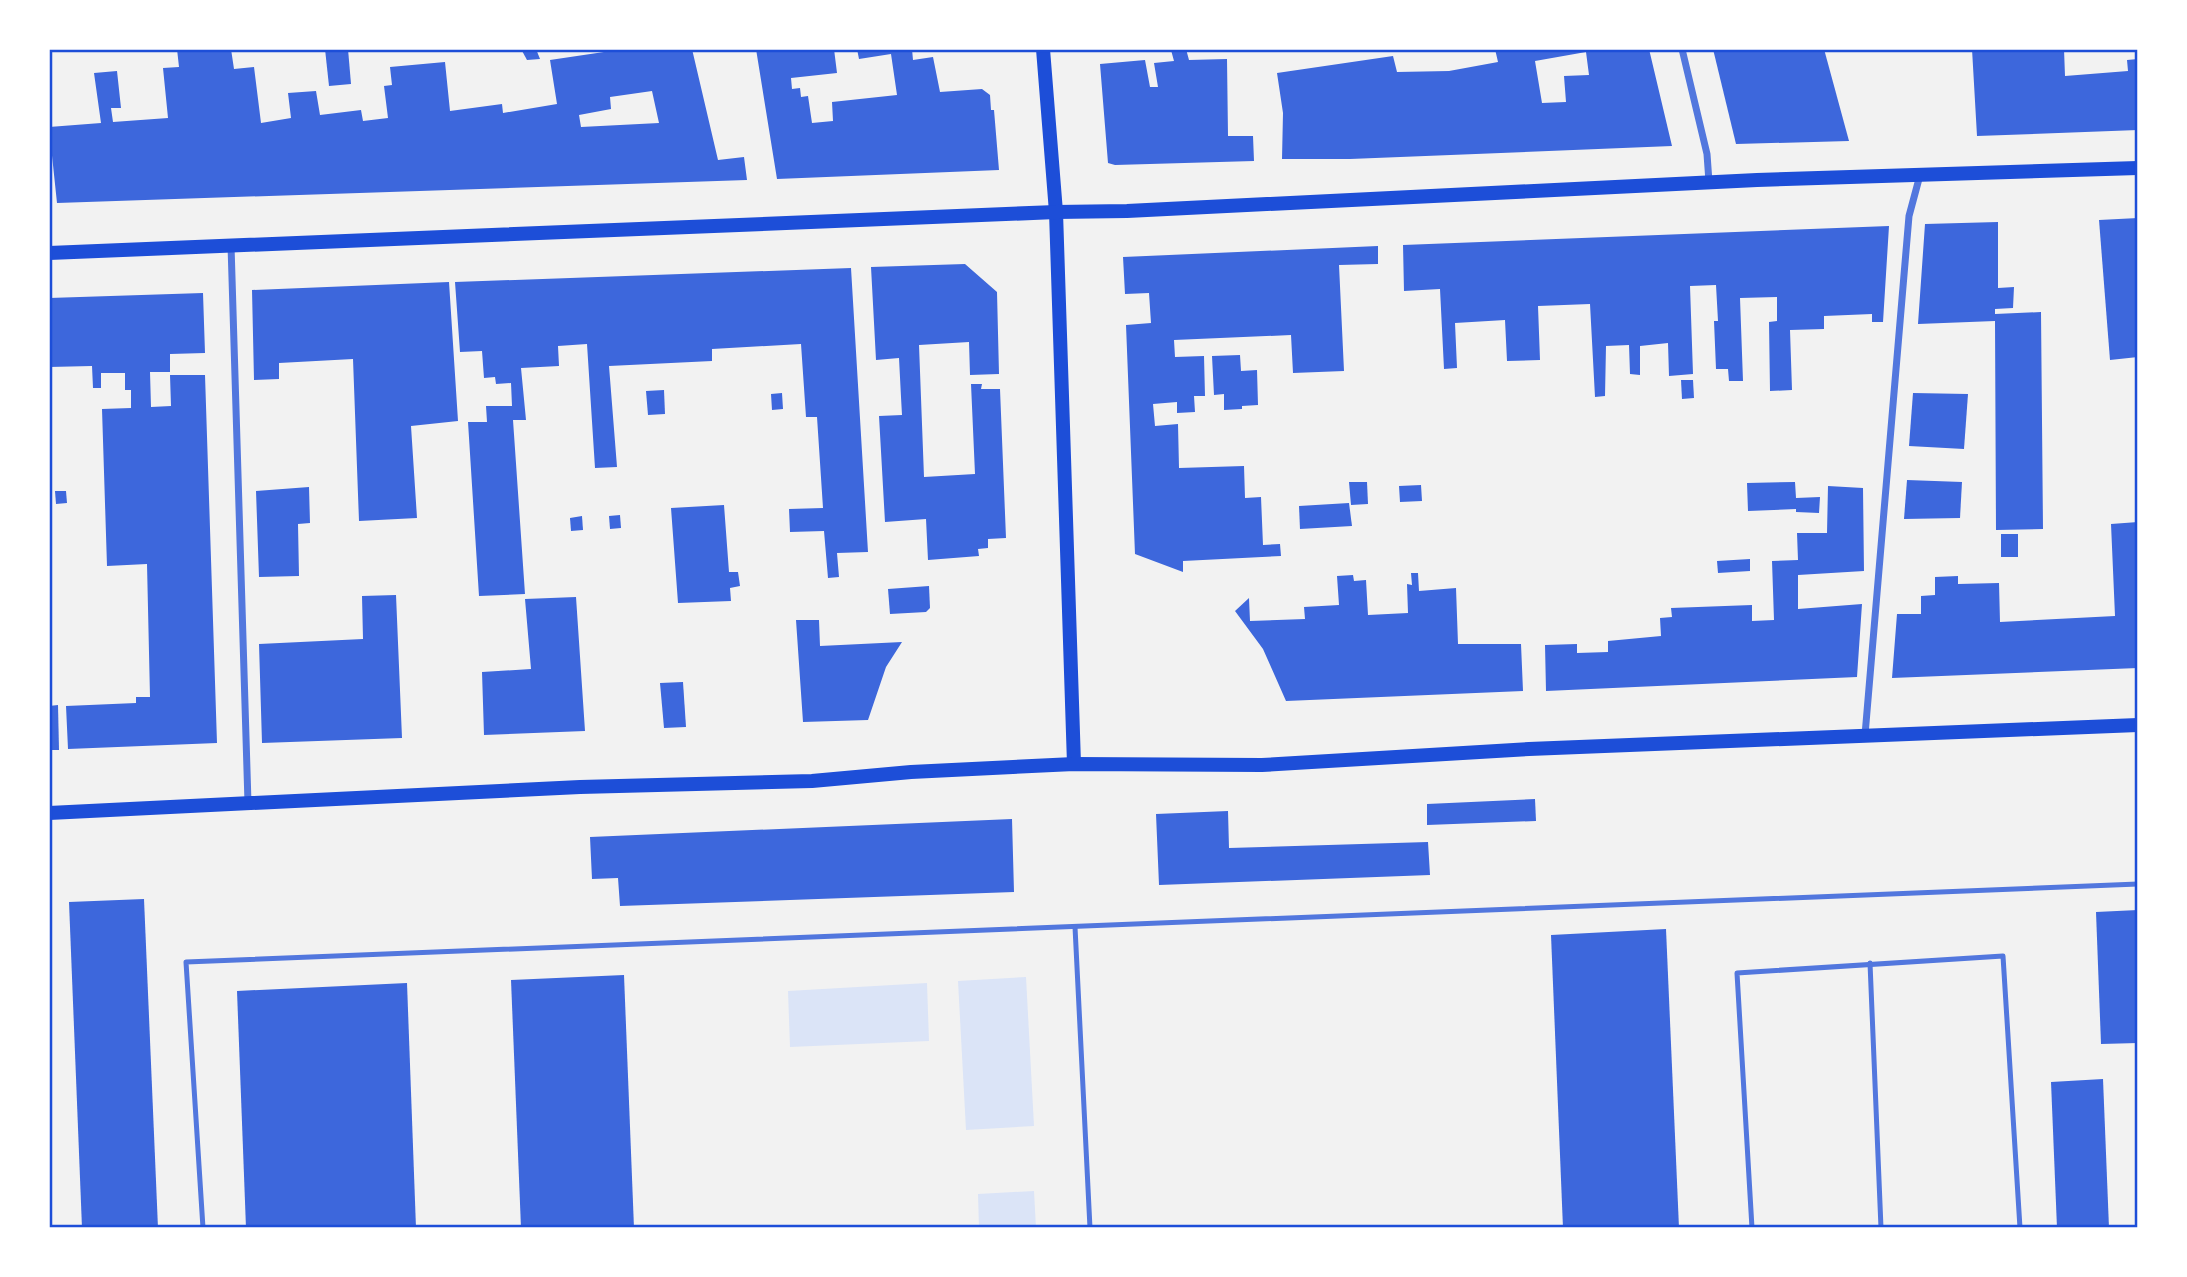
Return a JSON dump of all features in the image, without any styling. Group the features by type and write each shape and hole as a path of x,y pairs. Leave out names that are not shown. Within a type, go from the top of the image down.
{"main road":[{"path":"1043,49 1056,212 1074,764"},
{"path":"49,253 2138,168"},
{"path":"49,813 580,787 812,781 911,772 1074,764 1262,765 1529,749 2138,725"}],"street":[{"path":"1682,49 1707,154 1709,184"},
{"path":"1864,736 1909,216 1920,175"},
{"path":"232,245 248,803"}],"lane":[{"path":"203,1228 186,962 2138,884"},
{"path":"1075,927 1090,1228"},
{"path":"1752,1228 1737,973 2003,956 2020,1228"},
{"path":"1870,963 1881,1228"}],"shaded area":[{"path":"1026,977 1034,1126 966,1130 958,981"},
{"path":"927,983 929,1041 790,1047 788,991"},
{"path":"1034,1191 1036,1228 979,1228 978,1194"}],"building":[{"path":"177,49 231,49 234,69 254,67 261,123 291,118 288,93 316,91 320,115 361,110 363,121 388,118 384,86 392,85 390,67 445,62 450,111 502,104 503,113 557,104 550,60 624,49 692,49 718,160 744,157 747,180 57,203 49,127 101,123 94,73 117,71 121,108 111,108 113,122 168,118 163,68 179,67","holes":["652,91 659,123 581,127 579,115 611,109 610,97"]},
{"path":"325,49 348,49 351,84 329,86"},
{"path":"521,49 536,49 540,59 527,60"},
{"path":"756,49 834,49 837,73 791,78 792,89 800,88 801,97 808,96 812,123 833,121 832,102 897,95 891,54 859,59 857,49 912,49 913,60 933,57 940,92 982,89 990,95 991,110 994,110 999,170 777,179"},
{"path":"1186,49 1189,60 1227,59 1228,136 1253,136 1254,161 1108,163 1100,64 1145,60 1150,87 1158,87 1154,63 1174,61 1171,50"},
{"path":"1495,49 1649,49 1672,146 1350,159 1282,159 1283,113 1277,73 1393,56 1397,72 1449,71 1498,62","holes":["1586,52 1589,75 1564,76 1566,102 1542,103 1535,61"]},
{"path":"1713,49 1824,49 1849,141 1736,144"},
{"path":"1972,49 2064,49 2065,76 2128,71 2127,60 2138,59 2138,130 1977,136"},
{"path":"2138,218 2138,357 2110,360 2099,220"},
{"path":"1998,222 1998,288 2014,287 2013,308 1995,309 1995,314 2041,312 2043,529 1996,530 1995,321 1918,324 1925,224"},
{"path":"1889,226 1883,322 1872,322 1872,314 1824,316 1824,329 1790,330 1792,390 1770,391 1769,322 1777,321 1777,297 1740,298 1743,381 1729,381 1728,369 1716,369 1716,285 1690,286 1693,374 1669,376 1668,343 1640,346 1640,375 1630,374 1629,345 1606,346 1605,396 1595,397 1590,304 1538,306 1540,360 1507,361 1505,320 1455,323 1457,368 1444,369 1440,289 1404,291 1403,245"},
{"path":"1378,246 1378,264 1339,265 1344,371 1293,373 1291,335 1174,340 1175,357 1204,356 1205,396 1194,396 1195,412 1177,413 1177,402 1153,404 1155,426 1178,424 1179,468 1244,466 1245,498 1261,497 1263,545 1280,544 1281,556 1183,561 1183,572 1135,554 1126,325 1151,323 1149,293 1125,294 1123,257"},
{"path":"965,264 997,292 999,374 970,375 969,342 919,345 924,477 975,474 971,384 982,384 981,389 1000,389 1006,538 988,539 988,548 978,549 979,556 928,560 926,519 885,522 879,416 902,415 899,358 876,360 871,267"},
{"path":"851,268 868,552 837,553 839,577 828,578 824,531 790,532 789,509 823,508 817,417 806,417 801,344 712,349 712,361 609,366 617,467 595,468 587,344 558,346 559,366 521,368 526,420 513,420 525,594 479,596 468,422 487,422 486,406 512,406 511,383 496,384 495,377 484,378 482,351 460,352 455,282"},
{"path":"449,282 458,421 411,426 417,518 359,521 353,359 279,363 279,379 254,380 252,290"},
{"path":"203,293 205,353 170,354 170,372 150,372 151,407 171,406 170,375 205,375 217,743 68,749 66,706 136,703 136,697 150,697 147,564 107,566 102,409 131,408 131,390 125,390 125,373 101,373 101,388 93,388 92,366 49,367 49,298"},
{"path":"1240,355 1241,371 1257,370 1258,405 1224,410 1224,394 1214,395 1212,356"},
{"path":"1681,380 1693,380 1694,398 1682,399"},
{"path":"664,390 665,414 648,415 646,391"},
{"path":"782,393 783,409 772,410 771,394"},
{"path":"1913,393 1968,394 1964,449 1909,446"},
{"path":"1907,480 1962,482 1960,518 1904,519"},
{"path":"1349,482 1367,482 1368,504 1351,505"},
{"path":"1795,482 1796,498 1820,497 1819,513 1796,512 1796,509 1748,511 1747,483"},
{"path":"1421,485 1422,501 1400,502 1399,486"},
{"path":"1828,486 1863,488 1864,571 1798,575 1798,609 1862,604 1857,677 1546,691 1545,645 1577,644 1577,653 1608,652 1608,641 1661,636 1660,618 1672,617 1671,608 1752,605 1752,621 1774,620 1772,561 1798,560 1797,533 1827,533"},
{"path":"309,487 310,523 298,524 299,576 259,577 256,491"},
{"path":"55,491 66,491 67,503 56,504"},
{"path":"1349,503 1352,526 1300,529 1299,506"},
{"path":"724,505 729,572 738,572 740,586 730,588 731,601 678,603 671,508"},
{"path":"620,515 621,528 610,529 609,516"},
{"path":"582,516 583,530 571,531 570,518"},
{"path":"2138,522 2138,668 1892,678 1897,614 1921,614 1921,596 1935,595 1935,577 1958,576 1958,584 1999,583 2000,622 2115,616 2111,524"},
{"path":"2001,534 2018,534 2018,557 2001,557"},
{"path":"1750,559 1750,571 1718,573 1717,561"},
{"path":"1411,573 1418,573 1419,591 1456,588 1458,644 1521,644 1523,691 1286,701 1263,649 1235,611 1249,598 1250,621 1305,619 1304,607 1339,605 1337,576 1353,575 1354,581 1366,580 1368,615 1408,613 1407,584 1412,585"},
{"path":"929,586 930,608 926,612 890,614 888,589"},
{"path":"396,595 402,738 262,743 259,644 363,639 362,596"},
{"path":"576,597 585,731 484,735 482,672 531,669 525,599"},
{"path":"796,620 819,620 820,646 902,642 886,667 868,720 803,722"},
{"path":"683,682 686,727 664,728 660,683"},
{"path":"58,705 59,750 49,750 49,706"},
{"path":"1535,799 1536,821 1427,825 1427,804"},
{"path":"1228,811 1229,848 1428,842 1430,875 1159,885 1156,814"},
{"path":"1012,819 1014,892 620,906 618,878 592,879 590,837"},
{"path":"144,899 158,1228 82,1228 69,902"},
{"path":"2138,910 2138,1043 2101,1044 2096,912"},
{"path":"1666,929 1679,1228 1563,1228 1551,935"},
{"path":"624,975 634,1228 521,1228 511,980"},
{"path":"407,983 416,1228 246,1228 237,991"},
{"path":"2103,1079 2109,1228 2057,1228 2051,1082"}]}
